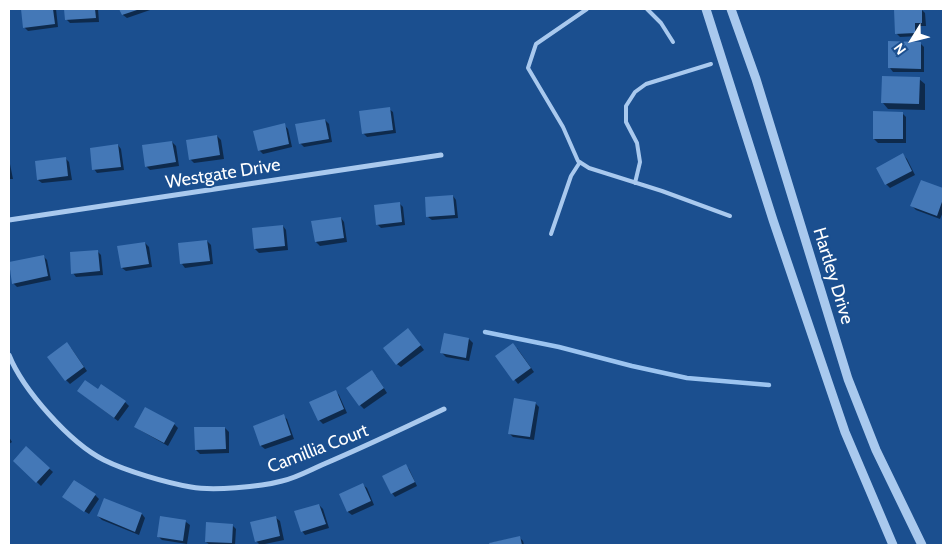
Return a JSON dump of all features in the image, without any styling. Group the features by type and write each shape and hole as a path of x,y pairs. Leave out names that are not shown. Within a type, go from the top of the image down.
{"street":[{"path":"706,9 773,220 844,432 893,545"},
{"name":"Hartley Drive","path":"731,9 756,78 848,379 876,450 922,545"},
{"name":"Westgate Drive","path":"9,220 440,155"},
{"name":"Camillia Court","path":"9,355 32,394 55,422 103,460 133,472 192,487 239,488 282,482 366,446 444,409"}],"lane":[{"path":"587,9 536,44 528,68 563,127 578,160 589,168 730,216"},
{"path":"647,9 661,23 673,42"},
{"path":"635,183 640,162 637,143 626,122 626,106 635,92 646,84 711,64"},
{"path":"551,234 571,176 580,162"}],"building":[{"path":"21,9 53,9 55,24 23,28"},
{"path":"64,9 95,9 96,18 65,20"},
{"path":"119,9 140,9 122,15"},
{"path":"894,9 922,9 922,23 915,23 915,33 895,34"},
{"path":"888,41 921,42 921,69 888,68"},
{"path":"882,76 920,77 919,104 881,103"},
{"path":"390,107 393,130 362,134 359,111"},
{"path":"873,111 903,112 903,139 873,139"},
{"path":"325,119 329,139 299,144 295,124"},
{"path":"285,123 289,144 258,151 253,131"},
{"path":"217,135 220,155 189,160 186,140"},
{"path":"172,141 176,162 145,167 142,145"},
{"path":"118,144 121,167 92,170 90,148"},
{"path":"903,153 912,171 885,185 876,168"},
{"path":"66,157 68,176 37,180 35,161"},
{"path":"921,180 943,188 943,199 937,216 910,206"},
{"path":"453,195 455,215 426,217 425,197"},
{"path":"400,202 402,222 376,225 374,205"},
{"path":"341,217 344,238 315,242 311,221"},
{"path":"283,225 285,246 254,249 252,228"},
{"path":"207,240 210,261 180,264 178,243"},
{"path":"145,242 149,264 121,268 117,246"},
{"path":"98,250 100,271 71,274 70,252"},
{"path":"44,255 48,276 12,284 9,262"},
{"path":"408,328 421,345 396,365 383,348"},
{"path":"444,333 469,338 466,358 440,353"},
{"path":"67,342 84,367 65,381 47,357"},
{"path":"513,343 531,368 513,381 495,356"},
{"path":"372,370 384,388 359,406 346,388"},
{"path":"85,380 98,389 101,384 126,401 114,418 77,391"},
{"path":"336,390 344,409 318,421 309,402"},
{"path":"514,398 536,402 530,437 508,434"},
{"path":"145,407 175,423 164,443 134,427"},
{"path":"284,414 291,435 260,446 253,426"},
{"path":"194,427 225,427 226,449 195,450"},
{"path":"26,446 50,468 36,483 13,461"},
{"path":"406,464 415,482 391,494 382,476"},
{"path":"74,480 96,494 84,512 62,497"},
{"path":"363,483 371,501 347,512 339,494"},
{"path":"104,498 142,513 135,532 97,516"},
{"path":"319,504 326,524 301,532 294,511"},
{"path":"160,516 186,520 183,541 157,537"},
{"path":"276,516 280,536 255,542 250,522"},
{"path":"206,522 233,524 232,543 205,542"},
{"path":"520,536 522,545 490,545 489,543"}],"waterway":[{"path":"485,332 559,347 687,378 769,385"}]}
